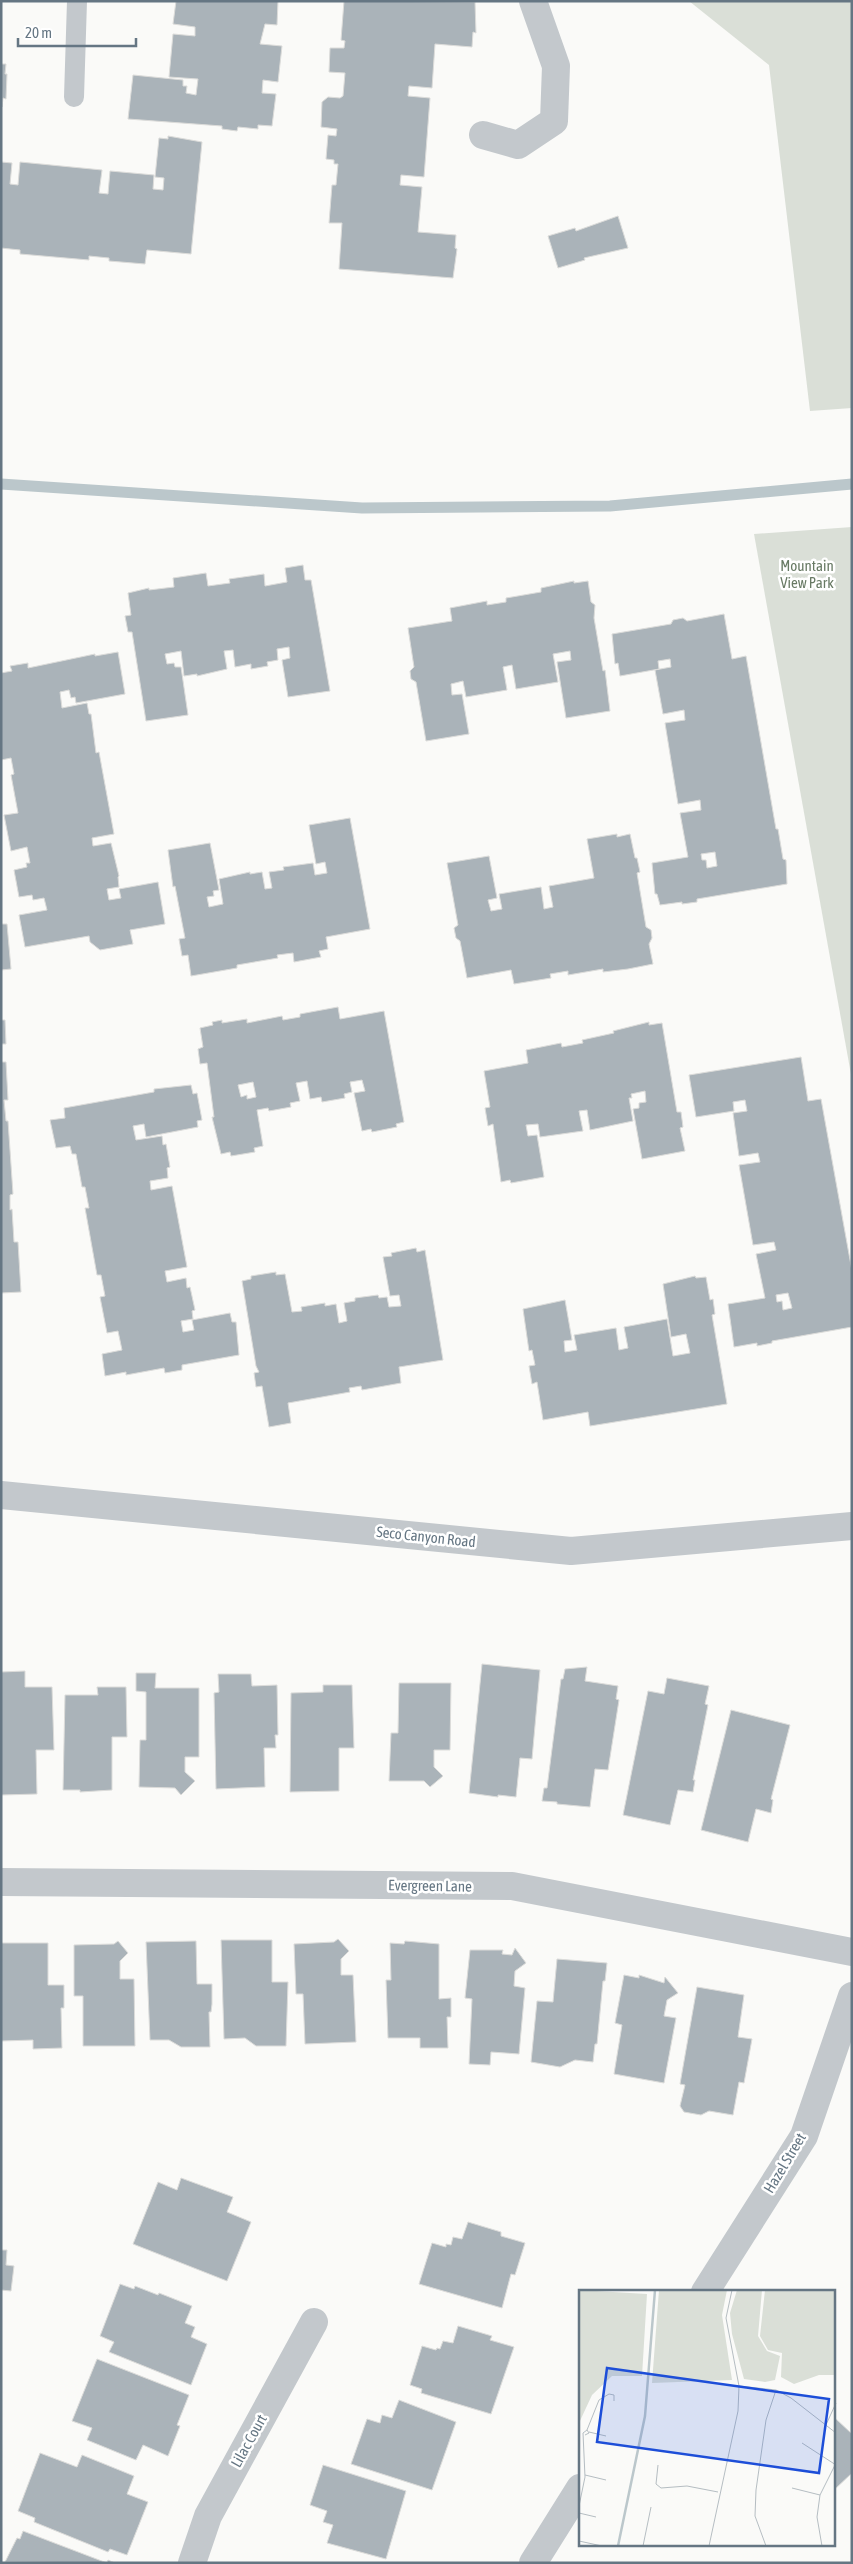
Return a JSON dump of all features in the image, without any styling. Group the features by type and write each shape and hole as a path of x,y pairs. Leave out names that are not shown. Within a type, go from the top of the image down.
{"street":[{"path":"483,134 518,145 554,121 556,66 533,1"},
{"name":"Seco Canyon Road","path":"1,1494 571,1551 852,1526"},
{"name":"Evergreen Lane","path":"1,1882 512,1886 852,1952"},
{"name":"Hazel Street","path":"706,2290 804,2136 852,1996"},
{"name":"Lilac Court","path":"192,2563 208,2516 314,2322"},
{"path":"533,2563 579,2490"}],"lane":[{"path":"74,97 77,1"}],"green space":[{"path":"689,1 852,1 852,408 810,411 769,65"},
{"name":"Mountain View Park","path":"852,527 852,1080 754,534"}],"building":[{"path":"176,1 278,1 277,25 265,24 260,44 282,46 278,82 263,80 262,93 276,94 272,126 258,125 258,129 238,127 237,131 222,129 222,126 128,119 133,75 183,80 183,86 187,86 186,93 196,95 198,79 169,77 173,34 195,36 195,27 173,24"},
{"path":"344,1 475,2 476,33 473,32 472,47 435,44 432,88 409,86 408,96 430,98 424,177 401,175 400,185 422,187 418,232 456,235 455,248 457,249 453,278 339,269 342,223 329,223 332,185 336,185 338,164 334,164 334,160 326,159 328,135 336,136 337,129 321,127 322,102 328,97 340,98 343,96 345,73 329,72 330,48 344,48 345,41 341,40"},
{"path":"1,64 6,64 5,74 7,74 6,99 3,98 2,107"},
{"path":"168,136 202,142 191,254 147,250 145,264 109,261 109,258 89,256 89,260 20,254 20,250 1,248 1,162 12,163 10,184 18,185 20,162 102,170 99,193 108,194 110,171 154,175 153,189 163,190 164,178 155,177 159,138 168,139"},
{"path":"618,216 628,248 584,258 585,260 558,268 548,236 575,228 576,231"},
{"path":"303,565 305,580 311,580 330,691 288,697 282,660 290,658 289,647 277,649 278,660 267,662 268,666 251,669 251,664 235,667 233,650 224,651 227,669 197,676 197,674 184,676 181,651 165,654 167,664 174,663 175,667 181,667 188,715 146,721 132,632 128,632 125,616 131,615 128,593 149,588 149,590 174,587 173,578 206,573 208,586 230,583 229,579 264,574 265,586 287,582 285,568"},
{"path":"574,581 574,583 588,581 591,602 595,605 594,618 603,671 605,670 610,711 566,718 557,662 571,660 570,651 553,654 558,682 516,689 512,665 503,667 507,690 466,697 463,681 451,684 452,695 462,694 469,734 426,741 416,682 411,679 410,671 414,667 408,628 452,621 450,608 487,601 487,605 506,602 506,598 541,592 541,588"},
{"path":"724,614 732,659 746,656 776,829 778,829 783,859 786,860 787,884 697,899 697,902 660,905 657,894 655,894 652,863 688,857 680,813 701,810 700,800 678,804 665,723 685,720 684,710 663,714 655,670 671,667 670,659 658,661 659,669 620,676 618,663 615,664 612,634 671,624 673,620 683,618 687,621","holes":["715,852 717,866 707,868 706,860 702,860 701,854"]},
{"path":"118,652 125,694 76,703 75,697 71,698 69,690 60,692 62,708 87,703 89,714 91,714 96,753 99,752 114,834 92,838 93,846 111,843 119,876 119,887 107,889 109,900 121,898 119,889 158,882 165,924 130,930 133,944 100,950 90,942 89,936 25,947 19,915 47,910 44,898 33,900 32,895 19,897 14,870 27,867 26,863 30,863 27,847 11,851 4,815 18,813 11,775 14,774 11,758 1,760 1,673 12,671 10,666 28,663 28,668 95,654 95,656"},
{"path":"350,818 370,929 326,937 328,949 319,951 321,957 294,962 293,953 277,955 278,958 191,976 188,955 182,956 179,939 185,938 175,886 173,887 168,850 210,843 219,890 213,891 214,896 207,897 209,907 223,904 219,879 250,872 250,874 262,872 265,889 272,888 269,872 284,870 283,867 313,863 315,875 327,873 325,862 316,864 309,825"},
{"path":"617,834 617,837 630,834 635,858 637,858 640,872 637,873 646,927 651,930 652,938 649,944 653,964 628,969 603,972 603,969 568,975 568,971 550,974 551,978 514,984 511,970 467,978 460,941 456,938 454,928 458,925 447,863 489,856 497,898 488,900 491,911 502,909 499,894 541,887 544,909 553,907 549,886 594,878 587,839"},
{"path":"1,924 7,924 11,969 1,970"},
{"path":"338,1007 340,1019 384,1011 404,1122 396,1124 397,1127 372,1132 371,1129 362,1131 354,1093 365,1091 362,1080 350,1082 352,1092 344,1094 345,1098 322,1102 321,1097 310,1099 307,1081 296,1083 300,1101 290,1103 291,1107 269,1111 268,1108 257,1110 263,1146 254,1148 255,1152 231,1156 230,1152 221,1154 212,1117 214,1117 207,1063 200,1064 198,1049 203,1047 200,1028 213,1025 212,1022 222,1020 222,1023 247,1019 247,1023 282,1016 283,1020 300,1017 300,1014","holes":["253,1082 256,1097 247,1099 247,1095 241,1097 238,1085"]},
{"path":"1,1020 5,1020 6,1044 1,1044"},
{"path":"649,1022 649,1025 662,1023 677,1112 681,1112 683,1127 680,1128 685,1151 642,1159 633,1109 639,1108 639,1103 646,1102 645,1091 631,1094 632,1098 629,1098 633,1121 590,1130 587,1110 579,1111 583,1131 540,1137 538,1124 526,1125 528,1136 537,1135 544,1177 511,1183 510,1180 501,1182 493,1124 488,1126 485,1108 490,1107 484,1071 528,1063 526,1050 561,1043 562,1047 583,1043 582,1040 614,1033 613,1031"},
{"path":"801,1057 808,1101 821,1099 852,1271 852,1327 772,1341 772,1343 757,1346 757,1343 734,1347 728,1304 765,1298 756,1254 776,1250 774,1242 753,1245 739,1165 760,1162 758,1153 739,1156 733,1113 747,1111 745,1100 733,1102 734,1111 696,1117 689,1075","holes":["788,1293 792,1308 783,1310 782,1301 777,1302 776,1295"]},
{"path":"1,1062 6,1062 8,1100 4,1100 6,1121 8,1121 13,1194 10,1195 10,1210 12,1209 14,1242 18,1242 21,1292 1,1293"},
{"path":"191,1085 193,1094 197,1093 202,1120 197,1121 198,1127 146,1137 144,1124 133,1126 136,1140 162,1136 163,1145 166,1144 170,1167 167,1168 168,1178 150,1181 151,1190 172,1186 187,1267 165,1271 167,1282 186,1278 187,1288 190,1287 195,1310 192,1311 193,1319 181,1321 183,1332 194,1330 192,1320 230,1313 232,1322 236,1322 239,1355 182,1365 182,1370 165,1373 164,1368 126,1375 126,1372 105,1376 102,1354 122,1350 118,1331 107,1333 100,1297 105,1296 101,1275 97,1275 85,1208 89,1208 85,1187 82,1187 76,1154 72,1154 70,1146 56,1148 50,1120 65,1118 64,1108 154,1092 154,1089"},
{"path":"416,1248 417,1252 425,1250 443,1360 399,1367 401,1383 362,1390 361,1386 349,1388 350,1392 288,1403 291,1423 269,1427 262,1386 256,1387 254,1373 259,1372 256,1366 242,1281 251,1279 251,1276 276,1272 276,1275 285,1274 292,1312 302,1311 301,1307 325,1303 325,1306 336,1304 339,1323 347,1321 344,1303 355,1301 355,1298 378,1295 379,1298 387,1297 389,1307 401,1306 399,1295 390,1296 383,1257 392,1256 391,1253"},
{"path":"695,1276 696,1278 706,1277 710,1300 713,1299 715,1314 712,1315 727,1404 590,1426 588,1412 543,1420 537,1382 532,1384 529,1366 535,1365 532,1350 529,1351 523,1309 565,1300 572,1340 564,1341 565,1352 577,1350 574,1335 616,1328 619,1350 628,1348 624,1327 667,1319 673,1356 690,1353 686,1334 671,1337 663,1284"},
{"path":"482,1664 540,1670 532,1759 520,1758 516,1797 498,1795 498,1797 469,1793"},
{"path":"587,1667 585,1681 618,1686 616,1699 619,1700 608,1770 595,1769 590,1807 542,1801 544,1788 547,1788 561,1679 563,1679 565,1669"},
{"path":"25,1671 25,1687 52,1687 54,1750 36,1750 37,1794 1,1795 1,1672"},
{"path":"136,1673 156,1673 155,1688 199,1688 199,1757 185,1757 185,1772 195,1781 181,1795 175,1788 139,1787 140,1740 146,1740 146,1692 136,1691"},
{"path":"218,1674 251,1674 252,1686 277,1685 278,1735 275,1735 276,1748 264,1748 265,1787 216,1789 214,1693 219,1692"},
{"path":"667,1678 709,1686 705,1704 708,1705 693,1780 695,1780 693,1792 678,1790 670,1825 623,1815 648,1691 664,1694"},
{"path":"399,1683 451,1683 450,1750 434,1750 434,1767 443,1776 430,1787 424,1781 389,1781 391,1733 398,1733"},
{"path":"323,1685 352,1685 354,1748 339,1748 339,1791 290,1792 291,1693 323,1692"},
{"path":"97,1687 126,1687 127,1737 112,1737 112,1790 80,1792 80,1790 63,1790 65,1695 98,1695"},
{"path":"731,1710 790,1725 771,1799 773,1800 771,1813 756,1809 748,1842 701,1830"},
{"path":"338,1939 349,1951 341,1959 341,1975 353,1975 356,2042 305,2044 303,1994 296,1994 294,1944 334,1942"},
{"path":"221,1940 272,1940 272,1982 288,1982 286,2046 256,2046 245,2038 224,2039"},
{"path":"118,1941 128,1953 120,1961 120,1979 134,1979 135,2046 83,2046 83,1996 74,1996 74,1945 114,1944"},
{"path":"196,1941 197,1984 212,1984 212,2004 211,2012 209,2012 210,2047 181,2047 169,2040 150,2040 146,1942"},
{"path":"405,1941 439,1944 439,1999 451,1998 451,2017 447,2017 448,2048 420,2048 420,2038 388,2038 386,1980 391,1980 390,1943 404,1944"},
{"path":"1,1943 48,1943 48,1985 64,1985 64,2008 61,2008 62,2048 33,2049 33,2040 1,2041"},
{"path":"515,1948 526,1963 515,1971 514,1986 525,1988 519,2054 491,2052 490,2065 469,2064 472,1999 465,1998 470,1950 503,1950 502,1954 512,1955"},
{"path":"557,1959 607,1963 593,2062 575,2060 560,2067 531,2062 537,2001 553,2002"},
{"path":"624,1975 639,1978 639,1975 664,1983 665,1977 678,1993 667,2000 664,2016 676,2018 664,2083 614,2074 622,2025 615,2023"},
{"path":"697,1987 744,1995 738,2037 752,2039 744,2083 739,2082 733,2115 709,2111 701,2115 684,2112 680,2106 685,2085 680,2084"},
{"path":"181,2178 233,2197 227,2212 251,2222 227,2281 133,2244 158,2182 177,2190"},
{"path":"468,2222 501,2232 501,2236 525,2243 515,2275 511,2274 502,2308 419,2284 432,2243 446,2247 446,2244 451,2245 453,2237 462,2239"},
{"path":"1,2250 7,2250 6,2265 14,2266 11,2291 1,2290"},
{"path":"120,2284 134,2289 135,2286 158,2295 159,2293 192,2306 185,2323 195,2327 191,2337 207,2344 191,2385 109,2352 114,2342 100,2336"},
{"path":"458,2326 492,2336 490,2340 514,2347 491,2414 421,2393 422,2389 410,2385 422,2346 436,2350 437,2348 440,2349 443,2341 453,2343"},
{"path":"97,2359 189,2395 177,2425 180,2426 168,2456 143,2445 136,2460 87,2440 92,2428 72,2421"},
{"path":"399,2400 456,2422 432,2490 351,2464 367,2419 380,2423 382,2415 392,2418"},
{"path":"836,2419 852,2434 852,2473 836,2488"},
{"path":"40,2453 77,2467 82,2455 134,2476 127,2494 148,2502 127,2555 110,2549 108,2552 34,2522 35,2518 18,2511"},
{"path":"323,2465 406,2491 386,2559 327,2543 333,2525 323,2522 327,2511 310,2505"},
{"path":"23,2531 107,2563 5,2562 17,2538 20,2539"}],"waterway":[{"path":"1,484 362,508 610,506 852,484"}]}
